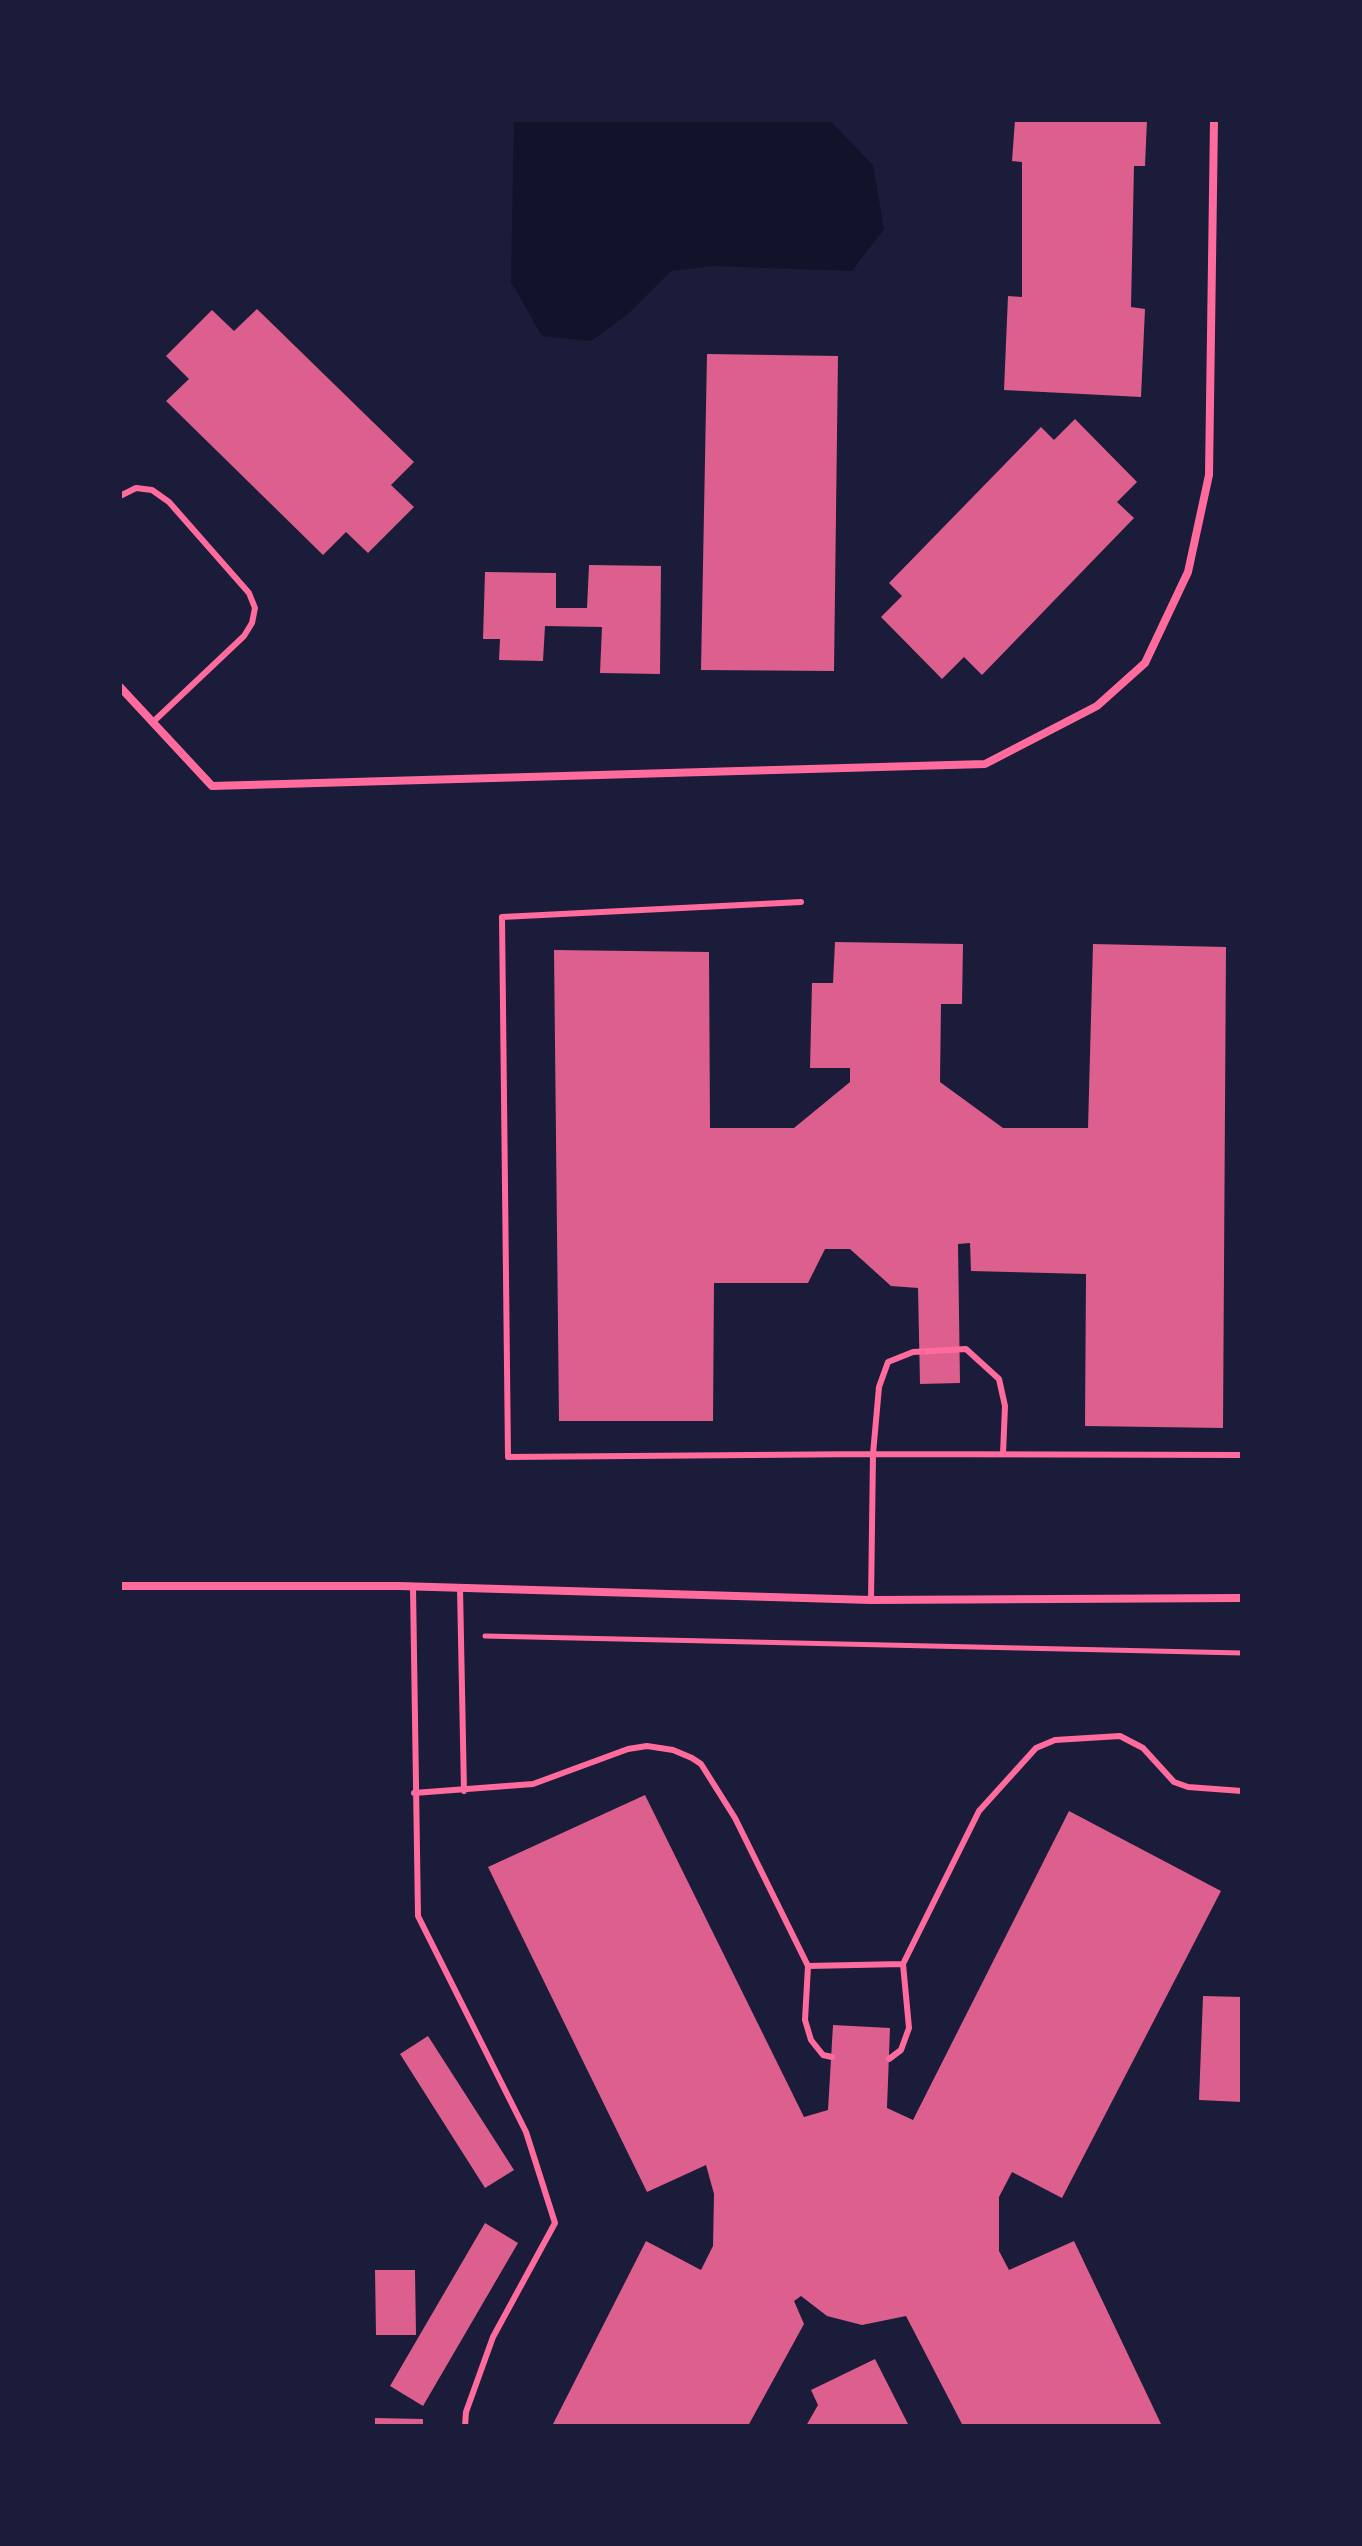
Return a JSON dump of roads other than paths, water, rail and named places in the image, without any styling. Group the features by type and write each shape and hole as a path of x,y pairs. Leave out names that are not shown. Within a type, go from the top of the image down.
{"street":[{"path":"120,687 212,786 985,764 1097,706 1145,663 1188,572 1209,475 1214,120"},
{"path":"120,1586 413,1587 871,1600 1242,1598"}],"lane":[{"path":"120,496 136,488 152,490 169,502 249,593 255,608 252,623 244,636 153,722"},
{"path":"801,902 502,917 508,1457 1242,1455"},
{"path":"871,1600 873,1454 879,1387 888,1362 913,1352 966,1349 999,1379 1005,1406 1003,1454"},
{"path":"413,1587 418,1916 526,2132 555,2223 493,2337 466,2412 465,2426"},
{"path":"460,1588 464,1791"},
{"path":"889,2059 901,2050 909,2028 903,1964 979,1811 1036,1748 1055,1740 1120,1736 1143,1748 1174,1782 1188,1787 1242,1791"},
{"path":"414,1793 533,1784 628,1749 673,1750 692,1758 701,1764 735,1818 808,1966 805,2020 811,2040 823,2055 832,2057"},
{"path":"808,1966 903,1964"}]}
